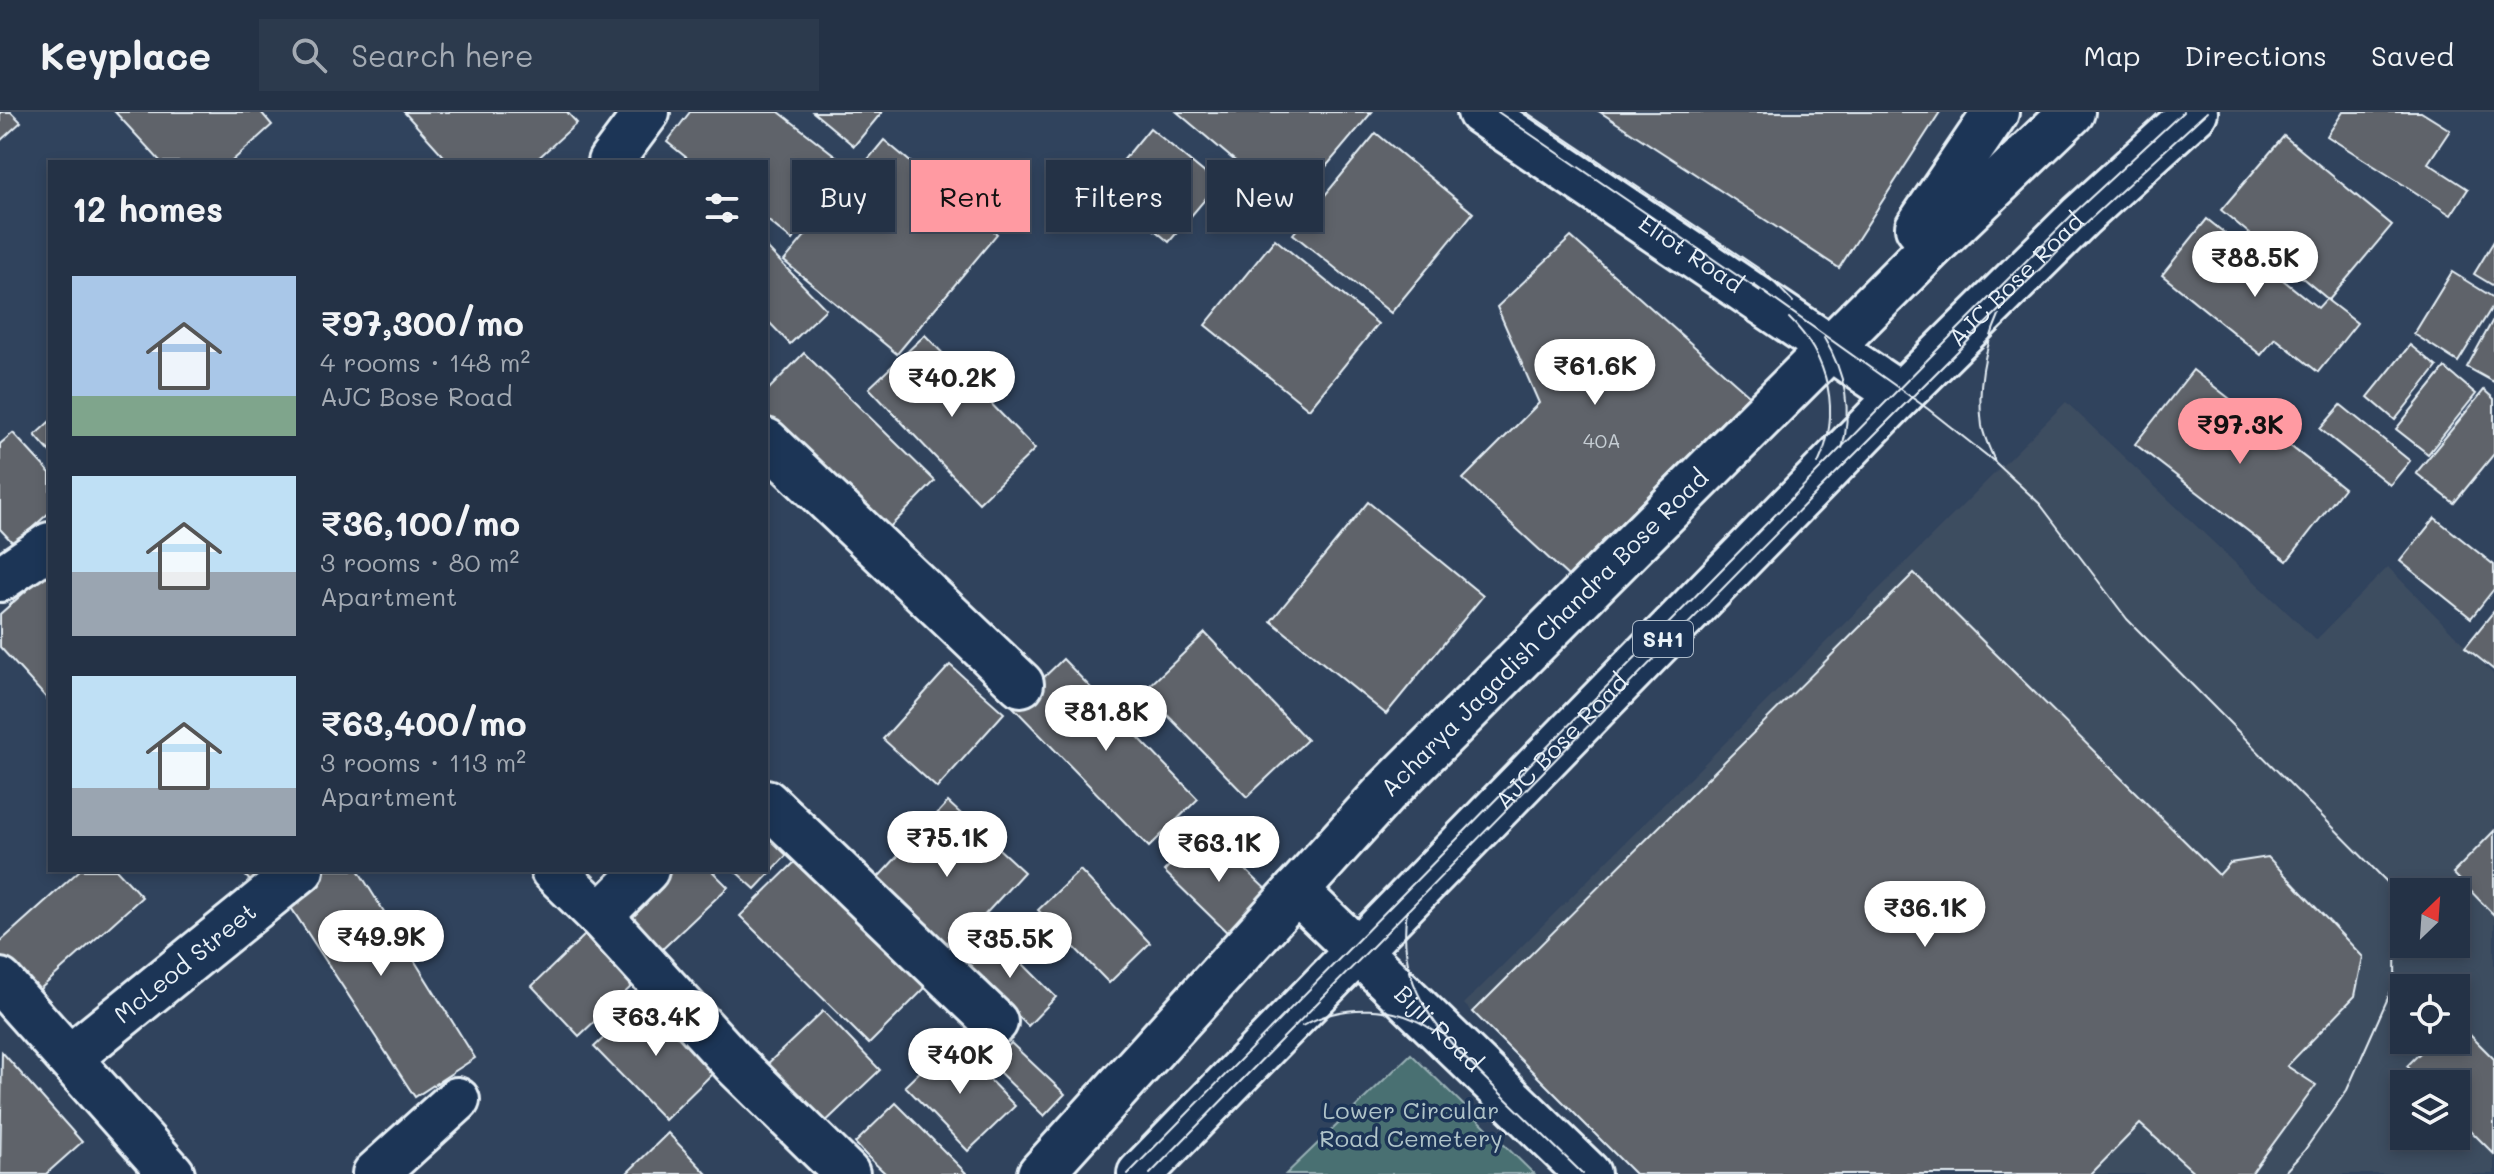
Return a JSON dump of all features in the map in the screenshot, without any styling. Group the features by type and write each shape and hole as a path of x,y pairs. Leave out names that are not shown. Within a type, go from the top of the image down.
{"main road":[{"path":"611,160 647,112"},
{"name":"Eliot Road","path":"1480,112 1900,395"},
{"path":"1933,245 1918,227 1996,112"},
{"name":"Acharya Jagadish Chandra Bose Road","path":"1040,1174 1384,794 1933,245 2072,112"},
{"name":"AJC Bose Road","path":"1140,1174 1900,395 2081,216 2195,112"},
{"path":"768,443 1021,684"},
{"path":"768,804 995,1022"},
{"name":"McLeod Street","path":"69,1058 299,872"},
{"path":"555,872 600,916 735,1064 847,1174"},
{"path":"600,916 644,872"},
{"name":"Bijli Road","path":"1296,891 1588,1174"},
{"path":"0,981 172,1174"},
{"path":"375,1174 457,1100"}],"shaded area":[{"path":"2066,402 2316,640 2388,567 2494,675 2494,1174 1636,1174 1464,1004"}],"green space":[{"name":"Lower Circular Road Cemetery","path":"1411,1054 1534,1174 1286,1174"}],"building":[{"path":"0,112 11,112 21,122 0,141"},
{"path":"115,112 261,112 272,125 233,160 159,160"},
{"path":"404,112 567,112 577,123 536,160 447,160"},
{"path":"690,112 779,112 841,160 792,160 792,232 798,232 792,240 768,221 768,160 690,160 667,142"},
{"path":"813,112 882,112 854,146"},
{"path":"1177,112 1372,112 1323,170 1323,160 1234,160"},
{"path":"1600,112 1940,112 1839,268"},
{"path":"2343,112 2421,112 2450,130 2428,163 2468,189 2451,215 2327,136"},
{"path":"1150,128 1189,160 1124,160"},
{"path":"1376,133 1473,213 1391,313 1293,234 1323,232 1323,197"},
{"path":"2284,136 2392,225 2329,300 2221,210"},
{"path":"884,140 911,162 911,232 997,234 897,354 784,261 808,232 895,232 895,160 867,160"},
{"path":"1191,162 1207,175 1207,197 1191,216"},
{"path":"2207,219 2318,308 2326,299 2357,323 2318,372 2275,338 2261,355 2162,275"},
{"path":"1157,232 1177,232 1169,242"},
{"path":"1571,237 1749,395 1568,576 1463,479 1539,403 1497,307"},
{"path":"1275,239 1378,324 1309,409 1205,325"},
{"path":"2494,241 2494,286 2474,274"},
{"path":"768,249 826,309 790,344 768,321"},
{"path":"2452,272 2494,298 2494,304 2458,362 2414,334"},
{"path":"2494,318 2494,382 2467,367"},
{"path":"925,335 1035,449 979,503 869,388"},
{"path":"2410,345 2437,367 2395,420 2368,397"},
{"path":"804,353 935,481 879,538 768,431 768,390"},
{"path":"2445,368 2476,394 2428,454 2396,429"},
{"path":"2193,370 2344,488 2287,561 2135,444"},
{"path":"2484,390 2494,399 2494,454 2454,503 2416,473"},
{"path":"2341,405 2410,461 2390,485 2320,429"},
{"path":"48,423 48,450 35,435"},
{"path":"13,433 48,471 48,514 14,544 0,529 0,444"},
{"path":"1368,502 1483,596 1386,714 1271,621"},
{"path":"2435,518 2494,565 2494,589 2471,618 2400,561"},
{"path":"1914,573 2219,875 2230,863 2268,857 2363,957 2355,996 2287,1066 2316,1085 2251,1174 2196,1174 2140,1124 2091,1174 1635,1174 1473,1012"},
{"path":"45,574 48,577 48,700 0,647 0,614"},
{"path":"2494,611 2494,670 2465,647"},
{"path":"1205,633 1307,740 1247,797 1144,691"},
{"path":"1063,659 1198,799 1149,847 1013,707"},
{"path":"950,665 1004,713 937,788 883,739"},
{"path":"948,802 1024,872 947,956 871,885"},
{"path":"768,819 796,845 755,889 736,872 768,872"},
{"path":"1204,830 1273,896 1233,938 1164,871"},
{"path":"2494,831 2494,915 2470,890 2470,878 2458,878 2453,873"},
{"path":"804,853 932,981 869,1044 740,916"},
{"path":"1080,870 1150,943 1109,983 1038,910"},
{"path":"78,872 119,872 142,897 30,998 0,965 0,942"},
{"path":"242,872 272,872 256,887"},
{"path":"321,872 359,872 475,1058 415,1097 290,906"},
{"path":"653,872 713,872 728,887 653,958 610,913"},
{"path":"993,934 1056,997 1028,1026 964,962"},
{"path":"585,935 633,985 579,1036 532,986"},
{"path":"647,997 717,1069 665,1120 594,1047"},
{"path":"823,1011 880,1070 819,1128 762,1069"},
{"path":"2470,1035 2494,1059 2494,1154 2470,1130 2470,1070 2411,1070 2407,1066 2419,1054 2470,1054"},
{"path":"952,1041 1015,1106 968,1151 905,1086"},
{"path":"1011,1043 1065,1094 1044,1116 991,1064"},
{"path":"2,1052 82,1142 46,1174 0,1174"},
{"path":"896,1103 967,1174 886,1174 866,1155 855,1143"},
{"path":"668,1133 707,1174 626,1174"}],"tram line":[{"path":"1498,112 1760,291"},
{"path":"1526,112 1764,272 1793,302"},
{"path":"1128,1174 1937,350 2075,212 2183,112"},
{"path":"1150,1174 1816,493 2086,223 2207,112"},
{"path":"1754,285 1928,409 1995,462 2040,504 2127,619 2396,891 2395,982 2347,1090 2304,1151 2283,1174"},
{"path":"1995,462 1983,431 1980,398 1989,341 1999,315"},
{"path":"1789,318 1814,350 1828,386 1829,425 1818,464"},
{"path":"1824,338 1837,364 1845,392 1847,420 1842,449"},
{"path":"1407,911 1405,940 1409,967 1429,1013 1461,1054 1583,1174"},
{"path":"1302,1026 1335,1013 1369,1010 1403,1016 1434,1031"}]}
